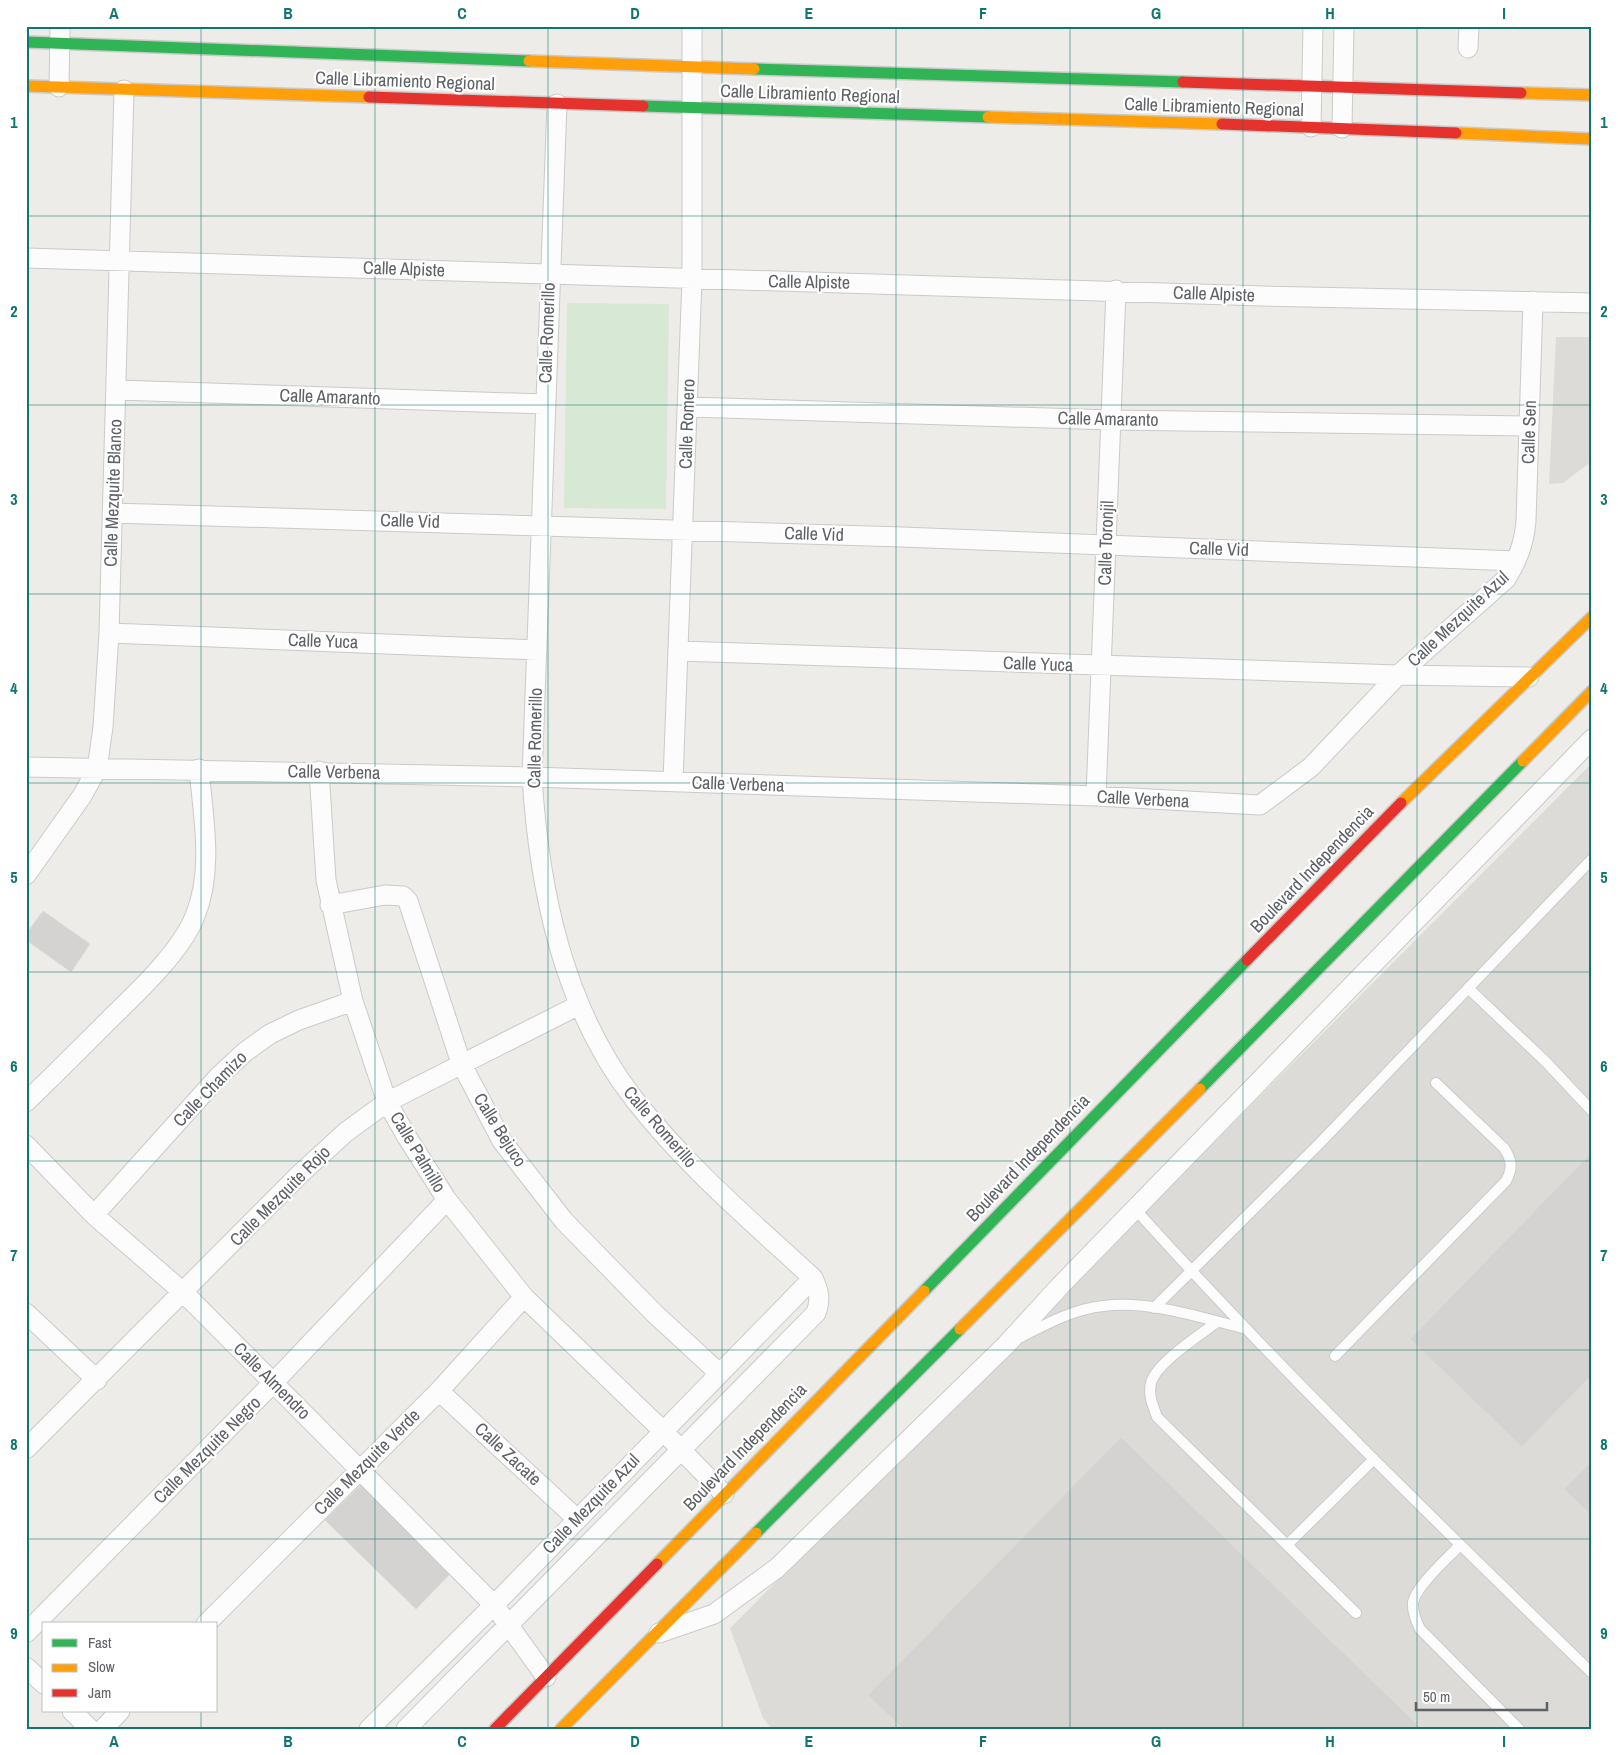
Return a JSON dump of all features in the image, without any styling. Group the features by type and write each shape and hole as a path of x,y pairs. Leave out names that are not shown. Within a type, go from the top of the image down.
{"street":[{"name":"Calle Romero","path":"673,781 692,279 692,26"},
{"path":"1310,127 1313,26"},
{"path":"1342,128 1344,26"},
{"path":"1468,48 1469,26"},
{"name":"Calle Libramiento Regional","path":"26,42 60,35 691,67 1592,95"},
{"path":"59,87 60,35"},
{"name":"Calle Libramiento Regional","path":"26,86 1342,128 1592,139"},
{"name":"Calle Mezquite Blanco","path":"26,875 82,796 96,769 102,727 108,633 124,90"},
{"name":"Calle Romerillo","path":"557,104 544,404 538,650 532,777 536,829 554,932 579,1005 617,1074 633,1098 672,1145 813,1278"},
{"name":"Calle Alpiste","path":"26,258 1263,296 1534,300 1592,303"},
{"name":"Calle Toronjil","path":"1096,796 1116,290"},
{"name":"Calle Sen","path":"1516,561 1524,544 1526,521 1534,300"},
{"name":"Calle Amaranto","path":"116,390 544,404"},
{"name":"Calle Amaranto","path":"688,407 1111,420 1528,426"},
{"name":"Calle Vid","path":"112,513 1106,544 1516,561"},
{"name":"Calle Mezquite Azul","path":"1398,675 1484,600 1506,578 1516,561"},
{"name":"Boulevard Independencia","path":"495,1729 1415,788 1592,617"},
{"name":"Calle Yuca","path":"108,633 538,650"},
{"name":"Calle Yuca","path":"678,652 1398,675 1530,676"},
{"name":"Calle Verbena","path":"26,767 319,771 673,781 1096,796 1260,806 1280,788 1311,767 1398,675"},
{"path":"561,1729 1185,1104 1592,691"},
{"path":"653,1635 714,1614 777,1568 1006,1344 1592,739"},
{"path":"26,1102 146,983 172,952 195,917 203,884 206,846 199,769"},
{"name":"Calle Palmillo","path":"319,771 323,852 330,905 353,1001 387,1102 423,1165 447,1200 524,1297 662,1430 724,1494"},
{"name":"Calle Bejuco","path":"330,905 385,895 403,896 408,901 461,1063 502,1141 564,1221 654,1313 720,1373"},
{"name":"Calle Chamizo","path":"94,1215 218,1077 245,1052 270,1034 298,1020 353,1001"},
{"name":"Calle Mezquite Rojo","path":"26,1449 184,1293 306,1168 346,1132 387,1102 579,1005"},
{"name":"Calle Almendro","path":"26,1145 94,1215 184,1293 360,1468 494,1605 546,1677"},
{"name":"Calle Mezquite Negro","path":"26,1633 273,1383 447,1200"},
{"path":"406,1729 816,1313 820,1296 813,1278"},
{"name":"Calle Mezquite Azul","path":"369,1729 494,1605 662,1430 813,1278"},
{"name":"Calle Mezquite Verde","path":"208,1622 439,1391 524,1297"},
{"path":"26,1313 97,1380"},
{"name":"Calle Zacate","path":"439,1391 577,1519"},
{"path":"26,1667 42,1682"},
{"path":"73,1712 90,1729"},
{"path":"103,1729 119,1712"}],"lane":[{"path":"1154,1308 1319,1144 1592,859"},
{"path":"1468,988 1546,1062 1592,1111"},
{"path":"1336,1356 1506,1181 1511,1172 1509,1156 1504,1148 1436,1083"},
{"path":"1136,1209 1192,1271 1373,1460 1592,1673"},
{"path":"1006,1344 1082,1310 1124,1304 1154,1308 1247,1329"},
{"path":"1217,1322 1159,1368 1152,1381 1152,1403 1158,1417 1288,1544 1356,1614"},
{"path":"1288,1544 1373,1460"},
{"path":"1460,1545 1419,1591 1413,1603 1414,1616 1420,1629 1520,1729"}],"shaded area":[{"path":"1556,337 1592,337 1592,461 1563,483 1549,484"},
{"path":"1592,763 1592,1729 772,1729 763,1718 730,1628"}],"green space":[{"path":"567,303 669,304 666,509 564,508"}],"building":[{"path":"43,911 90,944 71,972 26,940 26,934"},
{"path":"1592,1152 1592,1375 1522,1447 1410,1339"},
{"path":"1121,1437 1422,1729 903,1729 868,1695"},
{"path":"1592,1461 1592,1516 1564,1489"},
{"path":"363,1483 453,1571 416,1609 325,1520"}],"traffic: fast":[{"path":"26,42 529,61"},
{"path":"754,69 1183,82"},
{"path":"643,106 988,117"},
{"path":"1200,1089 1523,761"},
{"path":"924,1291 1247,960"},
{"path":"756,1533 960,1329"}],"traffic: slow":[{"path":"529,61 754,69"},
{"path":"26,86 369,97"},
{"path":"1521,93 1592,95"},
{"path":"988,117 1222,124"},
{"path":"1456,133 1592,139"},
{"path":"1401,803 1592,617"},
{"path":"1523,761 1592,691"},
{"path":"960,1329 1200,1089"},
{"path":"657,1564 924,1291"},
{"path":"561,1729 756,1533"}],"traffic: jam":[{"path":"1183,82 1521,93"},
{"path":"369,97 643,106"},
{"path":"1222,124 1456,133"},
{"path":"1247,960 1401,803"},
{"path":"495,1729 657,1564"}]}
